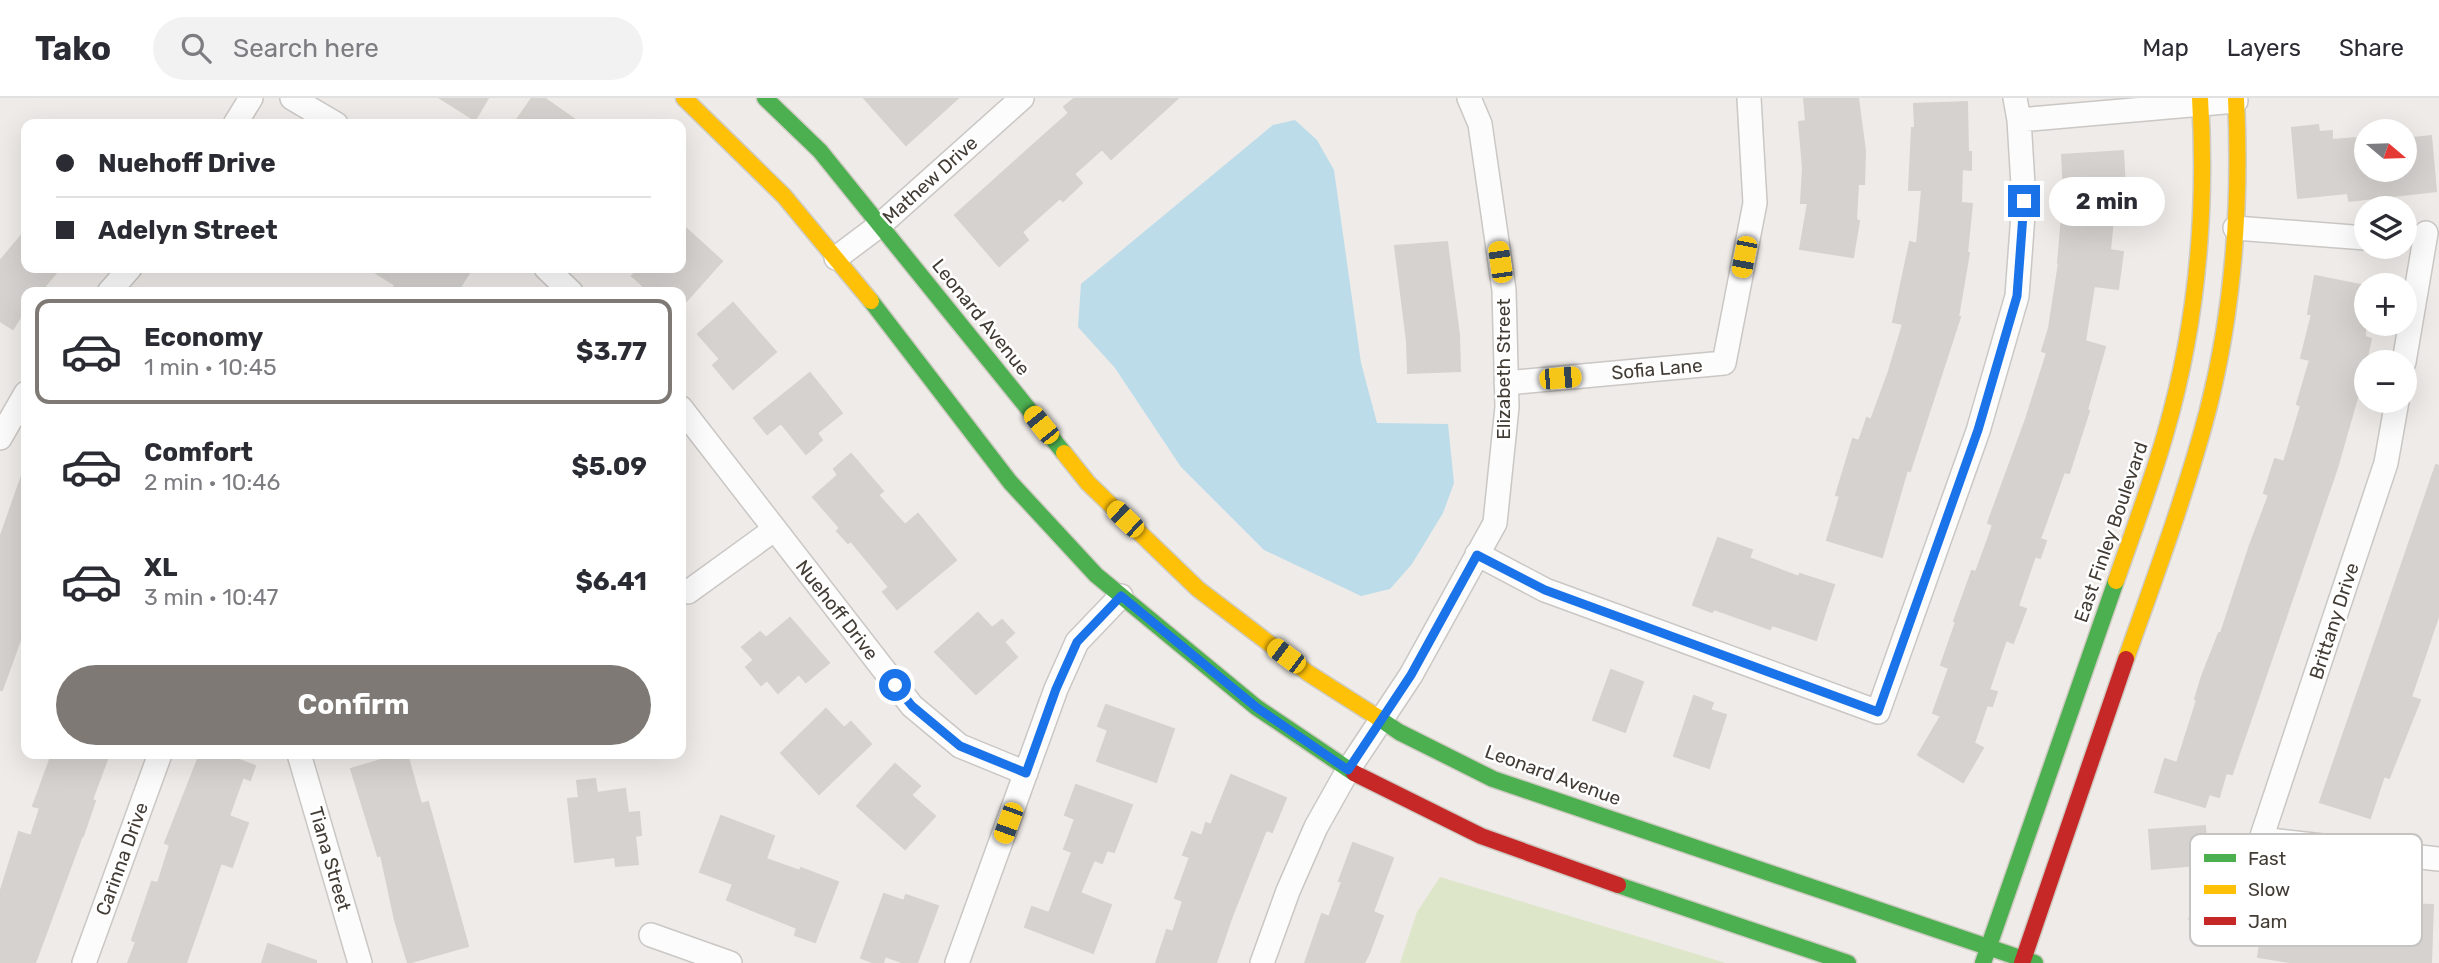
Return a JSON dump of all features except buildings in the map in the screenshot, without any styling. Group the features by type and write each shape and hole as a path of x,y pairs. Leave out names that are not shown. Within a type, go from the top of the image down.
{"street":[{"path":"237,119 251,98"},
{"path":"292,98 328,119"},
{"path":"684,98 784,196 866,295 1010,482 1096,575 1256,707 1348,770 1493,840 1848,963"},
{"name":"Leonard Avenue","path":"765,98 820,151 1088,483 1198,589 1308,673 1399,732 1493,779 1985,955 2027,962"},
{"name":"Mathew Drive","path":"836,258 880,225 1022,98"},
{"name":"Elizabeth Street","path":"1262,963 1288,891 1316,827 1348,770 1411,675 1495,523 1507,407 1504,290 1480,124 1469,98"},
{"name":"Sofia Lane","path":"1506,383 1724,363 1755,203 1749,98"},
{"path":"1477,555 1545,590 1878,712 1978,430 2017,296 2024,201 2017,109 2236,99 2239,165 2231,292 2208,410 2027,962"},
{"name":"East Finley Boulevard","path":"1985,955 2152,479 2175,404 2197,280 2202,181 2200,101"},
{"path":"2235,228 2354,237"},
{"path":"2406,350 2423,234"},
{"path":"113,287 125,273"},
{"path":"551,273 566,287"},
{"path":"0,438 21,402"},
{"name":"Brittany Drive","path":"2263,834 2386,463 2395,413"},
{"name":"Nuehoff Drive","path":"686,414 912,706 960,746 1026,773"},
{"path":"688,592 775,529"},
{"path":"957,963 1056,689 1077,642 1121,596"},
{"name":"Carinna Drive","path":"84,963 158,759"},
{"name":"Tiana Street","path":"300,759 360,963"},
{"path":"651,935 730,963"}],"green space":[{"path":"1440,877 1726,963 1400,963 1417,912"}],"water":[{"path":"1295,120 1317,140 1334,170 1361,363 1377,423 1448,424 1454,483 1443,513 1412,564 1390,589 1361,596 1264,550 1181,467 1115,368 1078,327 1081,284 1273,125"}],"traffic: fast":[{"path":"765,98 820,151 1064,453"},
{"path":"871,301 1010,482 1096,575 1256,707 1354,773"},
{"path":"1983,963 2116,581"},
{"path":"1377,717 1399,732 1493,779 2035,963"},
{"path":"1618,885 1848,963"}],"traffic: slow":[{"path":"684,98 784,196 871,301"},
{"path":"2116,581 2160,453 2185,352 2200,226 2200,98"},
{"path":"2126,659 2190,473 2217,372 2234,255 2236,98"},
{"path":"1064,453 1088,483 1198,589 1308,673 1377,717"}],"traffic: jam":[{"path":"2022,963 2126,659"},
{"path":"1354,773 1481,836 1618,885"}],"route":[{"path":"895,685 912,706 960,746 1026,773 1056,689 1077,642 1121,596 1256,707 1348,770 1411,675 1477,555 1545,590 1878,712 1978,430 2017,296 2024,201"}]}
